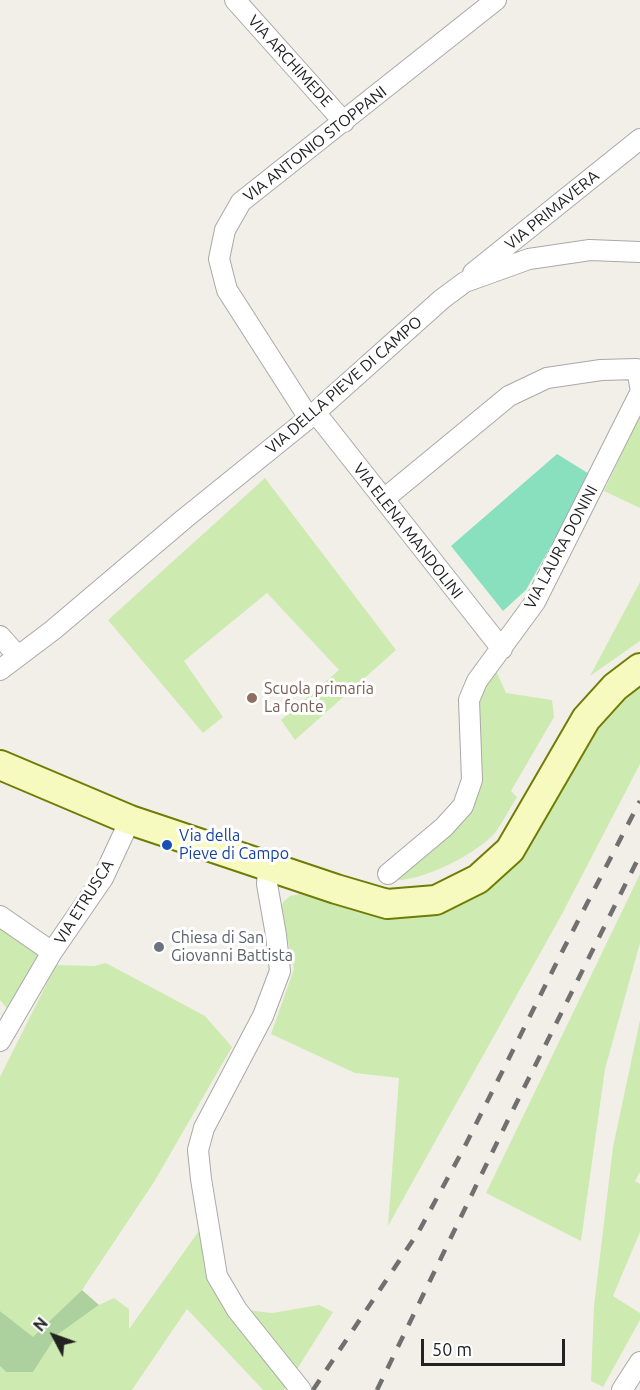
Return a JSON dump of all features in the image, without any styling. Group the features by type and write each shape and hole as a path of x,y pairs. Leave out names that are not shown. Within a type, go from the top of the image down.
{"street":[{"name":"VIA ARCHIMEDE","path":"235,0 344,122"},
{"name":"VIA ANTONIO STOPPANI","path":"312,415 227,290 219,259 225,230 241,202 496,0"},
{"name":"VIA PRIMAVERA","path":"465,282 473,273 640,139"},
{"name":"VIA DELLA PIEVE DI CAMPO","path":"0,670 53,630 312,415 465,282 529,259 590,250 640,252"},
{"path":"384,499 509,396 547,378 601,370 637,369 640,386"},
{"name":"VIA LAURA DONINI","path":"388,873 444,827 463,806 472,780 469,699 477,681 535,602 640,393"},
{"name":"VIA ELENA MANDOLINI","path":"312,415 384,499 502,649"},
{"path":"0,636 17,656"},
{"path":"0,765 130,820 268,867 387,904 436,900 478,879 510,850 586,719 615,687 640,668"},
{"name":"VIA ETRUSCA","path":"0,1041 52,951 103,878 130,820"},
{"path":"268,867 267,884 280,971 263,1016 204,1128 198,1150 217,1276 237,1310 301,1390"},
{"name":"VIA ETRUSCA","path":"0,916 52,951"},
{"path":"622,1390 637,1367"}],"green space":[{"path":"640,415 640,508 604,491"},
{"path":"557,454 591,475 526,590 503,611 451,546"},
{"path":"265,478 396,650 295,740 281,720 339,670 267,593 184,661 223,717 203,733 108,620"},
{"path":"640,582 640,641 590,676 639,584"},
{"path":"495,668 506,693 552,700 554,717 511,791 517,797 495,833 475,849 434,871 396,880 471,813 481,783 477,704"},
{"path":"640,683 640,764 562,914 388,1226 399,1078 355,1073 271,1034 294,969 281,909 283,902 290,896 300,894 352,910 386,914 460,901 602,718"},
{"path":"640,874 640,943 605,1069 581,1241 486,1193"},
{"path":"0,924 41,953 9,1011 0,1000"},
{"path":"106,963 205,1016 232,1047 154,1182 82,1290 33,1338 0,1311 0,1077 56,965 94,966"},
{"path":"640,1020 640,1172 635,1181 640,1184 640,1232 613,1296 640,1313 640,1320 603,1387 591,1381 594,1306 613,1147"},
{"path":"201,1228 230,1308 272,1313 319,1305 333,1312 284,1390 263,1390 187,1309 132,1390 0,1390 0,1366 6,1372 33,1372 57,1335 99,1305 114,1298 129,1309 129,1329"},
{"path":"82,1290 99,1305 57,1335 33,1372 6,1372 0,1366 0,1311 33,1337"}],"railway":[{"path":"313,1390 419,1231 465,1146 640,801"},
{"path":"377,1390 640,855"}],"place":[{"name":"Scuola primaria La fonte","path":"252,698"},
{"name":"Via della Pieve di Campo","path":"167,845"},
{"name":"Chiesa di San Giovanni Battista","path":"159,947"}]}
